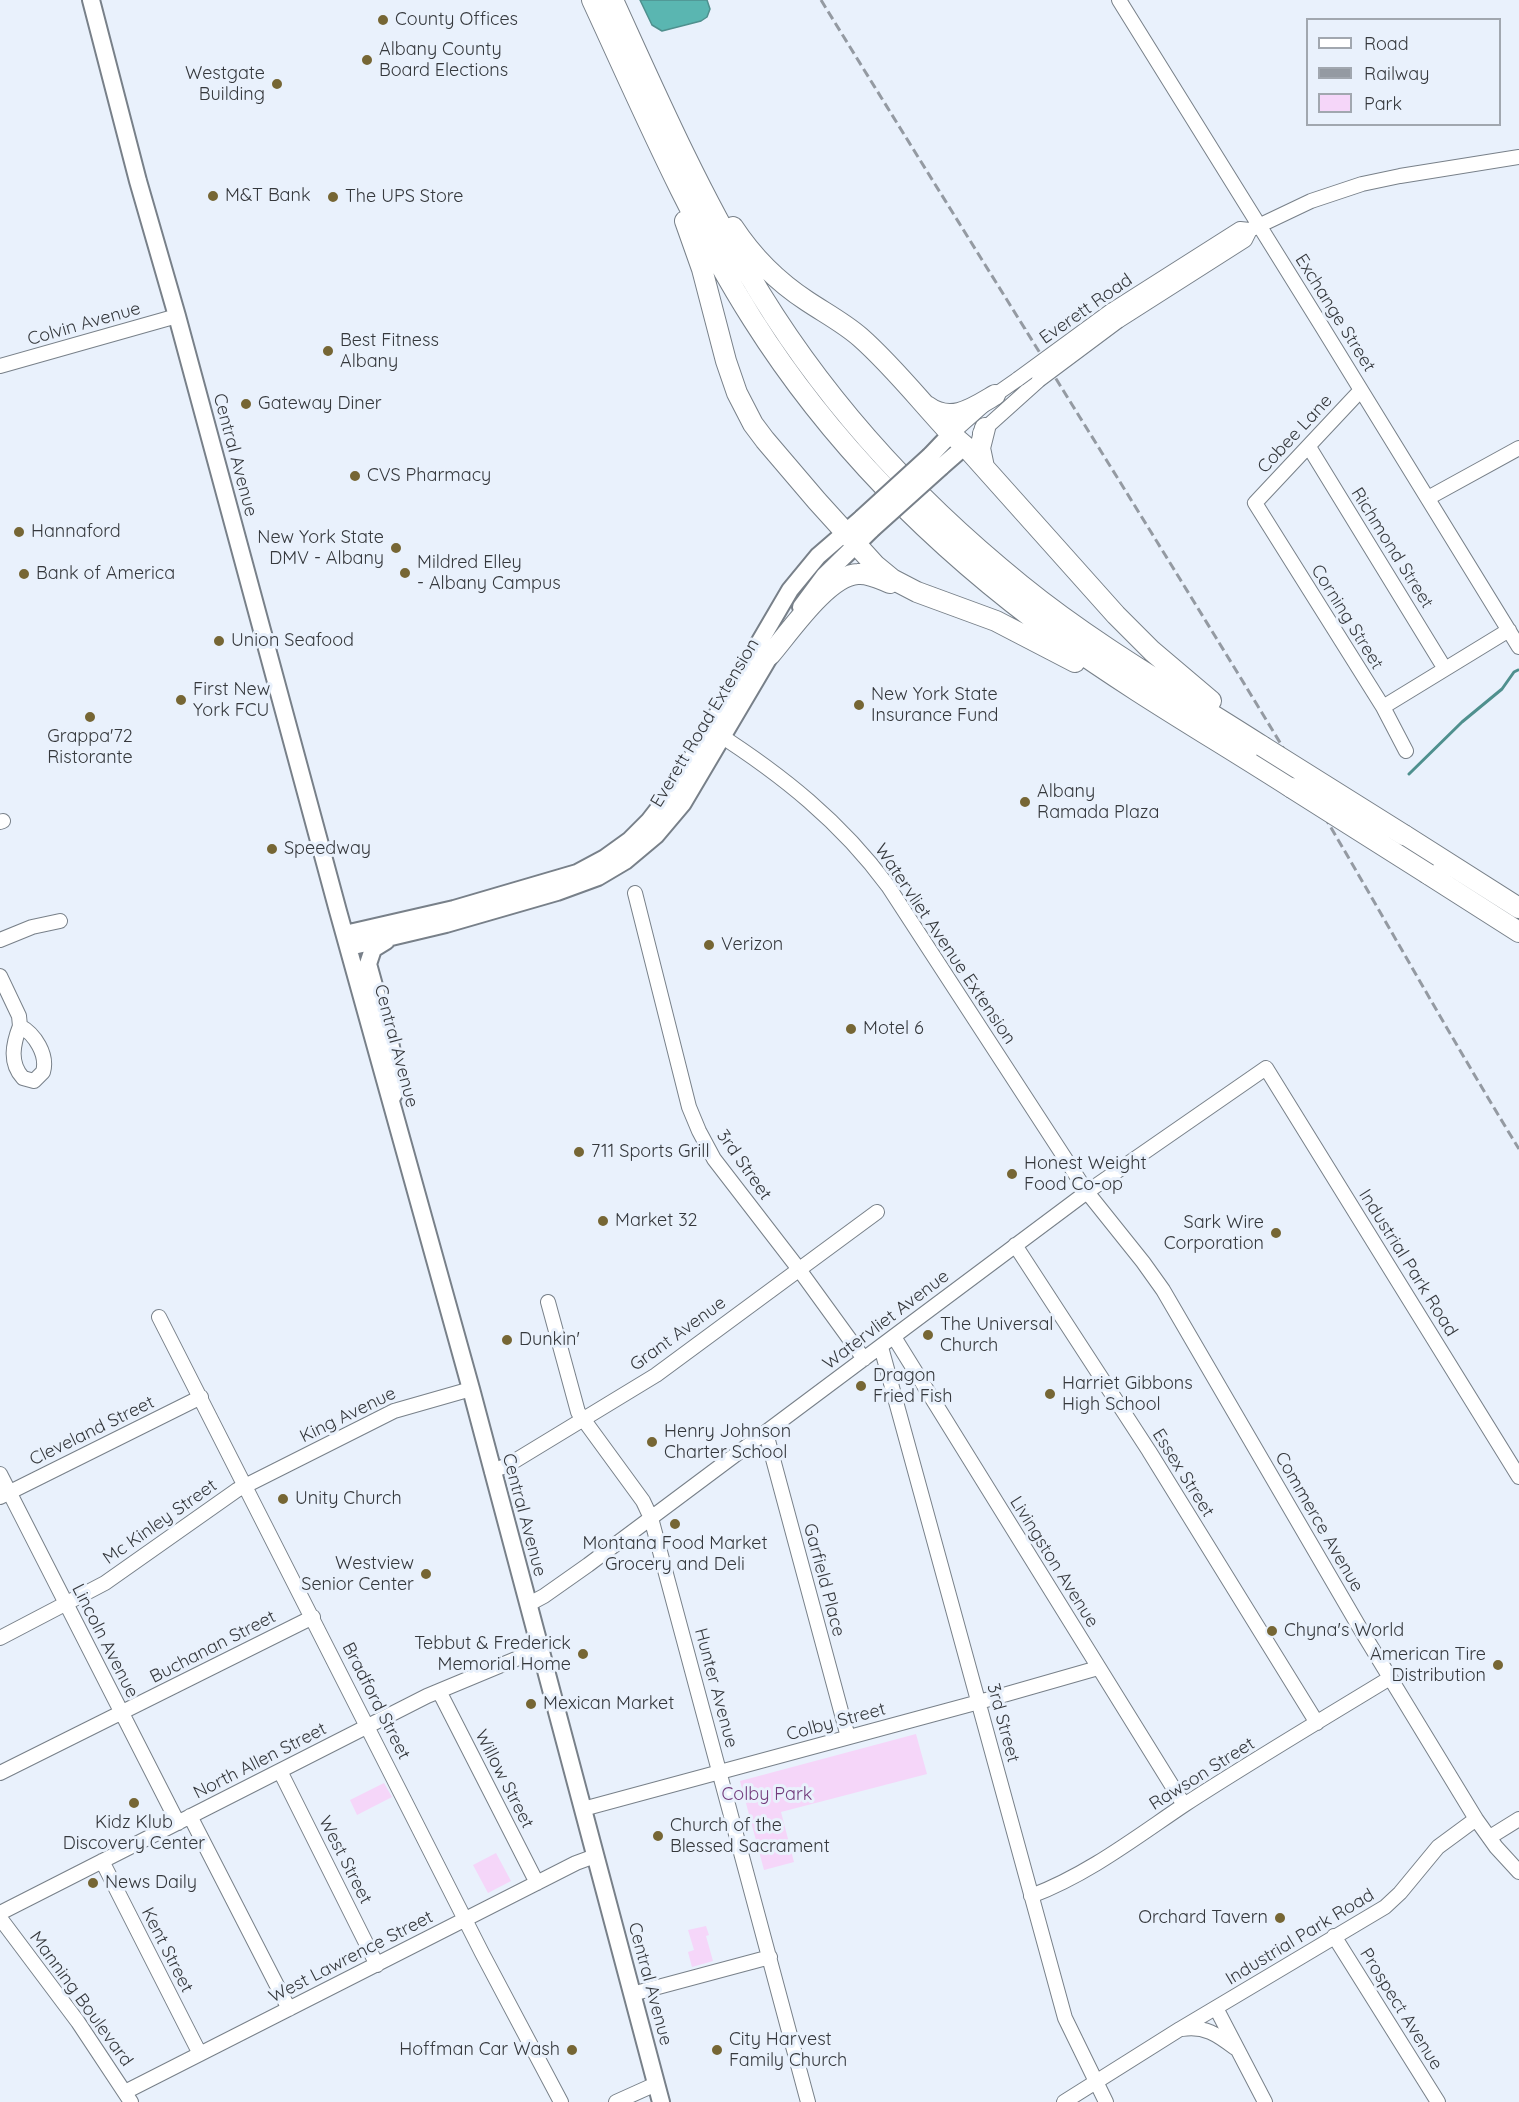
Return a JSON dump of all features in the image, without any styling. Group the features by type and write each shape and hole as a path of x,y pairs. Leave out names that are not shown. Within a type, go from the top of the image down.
{"highway":[{"path":"592,0 712,251 754,321 800,387 874,476 928,531 1009,600 1090,659 1519,932"},
{"path":"612,0 710,206 760,293 816,375 889,462 969,541 1048,606 1119,655 1519,908"},
{"path":"647,73 727,217 748,247 774,276 860,337 986,469 1133,633 1262,746"},
{"path":"658,141 696,251 728,369 753,424 771,448 874,565 892,579 930,597"},
{"path":"918,399 937,413 955,414 972,409 995,395"},
{"path":"985,429 980,455 986,469"},
{"path":"770,655 833,584 846,577 858,574 867,575 1013,629 1227,746"}],"main road":[{"name":"Central Avenue","path":"91,0 138,181 471,1389 662,2102"},
{"name":"Everett Road Extension","path":"347,940 400,935 557,892 598,877 619,865 648,842 675,813 693,788 715,732 790,590 818,556 850,538 958,440"},
{"name":"Everett Road Extension","path":"347,940 577,873 619,849 639,832 664,802 770,655 850,538"},
{"path":"327,871 345,912 363,924 372,924 463,900 477,902"},
{"path":"391,1099 399,1085 368,964 373,949 400,935"}],"street":[{"name":"Exchange Street","path":"1119,0 1255,228 1361,390 1519,647"},
{"name":"Everett Road","path":"958,440 995,395 1115,316 1240,229 1255,228 1311,201 1362,184 1519,158"},
{"name":"Colvin Avenue","path":"0,366 177,316"},
{"name":"Everett Road","path":"958,440 985,429 1115,316"},
{"name":"Cobee Lane","path":"1256,503 1361,390"},
{"name":"Richmond Street","path":"1309,447 1445,669"},
{"path":"1428,498 1519,448"},
{"name":"Corning Street","path":"1256,503 1383,707 1406,751"},
{"path":"1383,707 1509,630"},
{"name":"Watervliet Avenue Extension","path":"715,732 808,799 844,832 867,858 914,923 1087,1192"},
{"name":"3rd Street","path":"634,893 689,1107 699,1131 714,1158 864,1359"},
{"path":"0,940 32,927 60,921"},
{"path":"0,976 19,1016 20,1026"},
{"name":"Watervliet Avenue","path":"529,1604 544,1596 651,1518 1087,1192 1266,1068"},
{"name":"Industrial Park Road","path":"1266,1068 1519,1477"},
{"name":"Commerce Avenue","path":"1087,1192 1163,1290 1390,1678 1476,1819 1519,1872"},
{"name":"Grant Avenue","path":"492,1471 508,1465 656,1375 798,1268 877,1212"},
{"name":"Essex Street","path":"1015,1245 1149,1451 1317,1723"},
{"name":"Hunter Avenue","path":"548,1302 577,1410 643,1501 651,1518 808,2102"},
{"name":"Bradford Street","path":"159,1317 561,2102"},
{"name":"Livingston Avenue","path":"894,1337 1184,1806"},
{"name":"3rd Street","path":"881,1347 1065,2018 1106,2102"},
{"name":"King Avenue","path":"246,1485 394,1411 471,1389"},
{"name":"Cleveland Street","path":"5,1495 201,1397"},
{"name":"Garfield Place","path":"766,1433 848,1737"},
{"name":"Lincoln Avenue","path":"0,1474 5,1495 66,1605 120,1712 184,1820 289,2009"},
{"name":"Mc Kinley Street","path":"0,1638 105,1583 246,1485"},
{"name":"Buchanan Street","path":"0,1773 313,1617"},
{"name":"North Allen Street","path":"0,1915 439,1691 540,1649"},
{"name":"Colby Street","path":"584,1809 1098,1668"},
{"name":"Rawson Street","path":"1031,1896 1056,1886 1094,1865 1184,1806 1390,1678"},
{"name":"Willow Street","path":"439,1691 537,1883"},
{"name":"West Street","path":"280,1771 377,1965"},
{"name":"Industrial Park Road","path":"1064,2102 1180,2029 1390,1903 1434,1851 1476,1819"},
{"path":"1490,1837 1519,1819"},
{"name":"West Lawrence Street","path":"128,2097 200,2054 576,1863 595,1856"},
{"name":"Kent Street","path":"102,1861 200,2054"},
{"name":"Manning Boulevard","path":"0,1915 78,2022 128,2097"},
{"name":"Prospect Avenue","path":"1335,1936 1438,2102"},
{"path":"632,1994 770,1957"},
{"path":"1216,2008 1265,2102"},
{"path":"1180,2029 1204,2029 1212,2032 1240,2052"},
{"path":"616,2102 656,2084"}],"green space":[{"name":"Colby Park","path":"916,1734 927,1774 781,1812 794,1862 764,1870 740,1781"},
{"path":"384,1783 392,1797 357,1815 350,1800"},
{"path":"496,1853 511,1881 488,1893 473,1865"},
{"path":"706,1926 709,1935 706,1936 713,1961 692,1967 688,1952 694,1950 688,1930"}],"shaded area":[{"path":"640,0 707,0 710,9 707,17 701,21 662,31 652,25"}],"waterway":[{"path":"1409,774 1462,722 1502,689 1518,670"}],"railway":[{"path":"821,0 1293,764 1519,1149"}],"place":[{"name":"County Offices","path":"383,20"},
{"name":"Albany County Board Elections","path":"367,60"},
{"name":"Westgate Building","path":"277,84"},
{"name":"M&T Bank","path":"213,196"},
{"name":"The UPS Store","path":"333,197"},
{"name":"Best Fitness Albany","path":"328,351"},
{"name":"Gateway Diner","path":"246,404"},
{"name":"CVS Pharmacy","path":"355,476"},
{"name":"Hannaford","path":"19,532"},
{"name":"New York State DMV - Albany","path":"396,548"},
{"name":"Mildred Elley - Albany Campus","path":"405,573"},
{"name":"Bank of America","path":"24,574"},
{"name":"Union Seafood","path":"219,641"},
{"name":"First New York FCU","path":"181,700"},
{"name":"New York State Insurance Fund","path":"859,705"},
{"name":"Grappa'72 Ristorante","path":"90,717"},
{"name":"Albany Ramada Plaza","path":"1025,802"},
{"name":"Speedway","path":"272,849"},
{"name":"Verizon","path":"709,945"},
{"name":"Motel 6","path":"851,1029"},
{"name":"711 Sports Grill","path":"579,1152"},
{"name":"Honest Weight Food Co-op","path":"1012,1174"},
{"name":"Market 32","path":"603,1221"},
{"name":"Sark Wire Corporation","path":"1276,1233"},
{"name":"The Universal Church","path":"928,1335"},
{"name":"Dunkin'","path":"507,1340"},
{"name":"Dragon Fried Fish","path":"861,1386"},
{"name":"Harriet Gibbons High School","path":"1050,1394"},
{"name":"Henry Johnson Charter School","path":"652,1442"},
{"name":"Unity Church","path":"283,1499"},
{"name":"Montana Food Market Grocery and Deli","path":"675,1524"},
{"name":"Westview Senior Center","path":"426,1574"},
{"name":"Chyna's World","path":"1272,1631"},
{"name":"Tebbut & Frederick Memorial Home","path":"583,1654"},
{"name":"American Tire Distribution","path":"1498,1665"},
{"name":"Mexican Market","path":"531,1704"},
{"name":"Kidz Klub Discovery Center","path":"134,1803"},
{"name":"Church of the Blessed Sacrament","path":"658,1836"},
{"name":"News Daily","path":"93,1883"},
{"name":"Orchard Tavern","path":"1280,1918"},
{"name":"Hoffman Car Wash","path":"572,2050"},
{"name":"City Harvest Family Church","path":"717,2050"}]}
